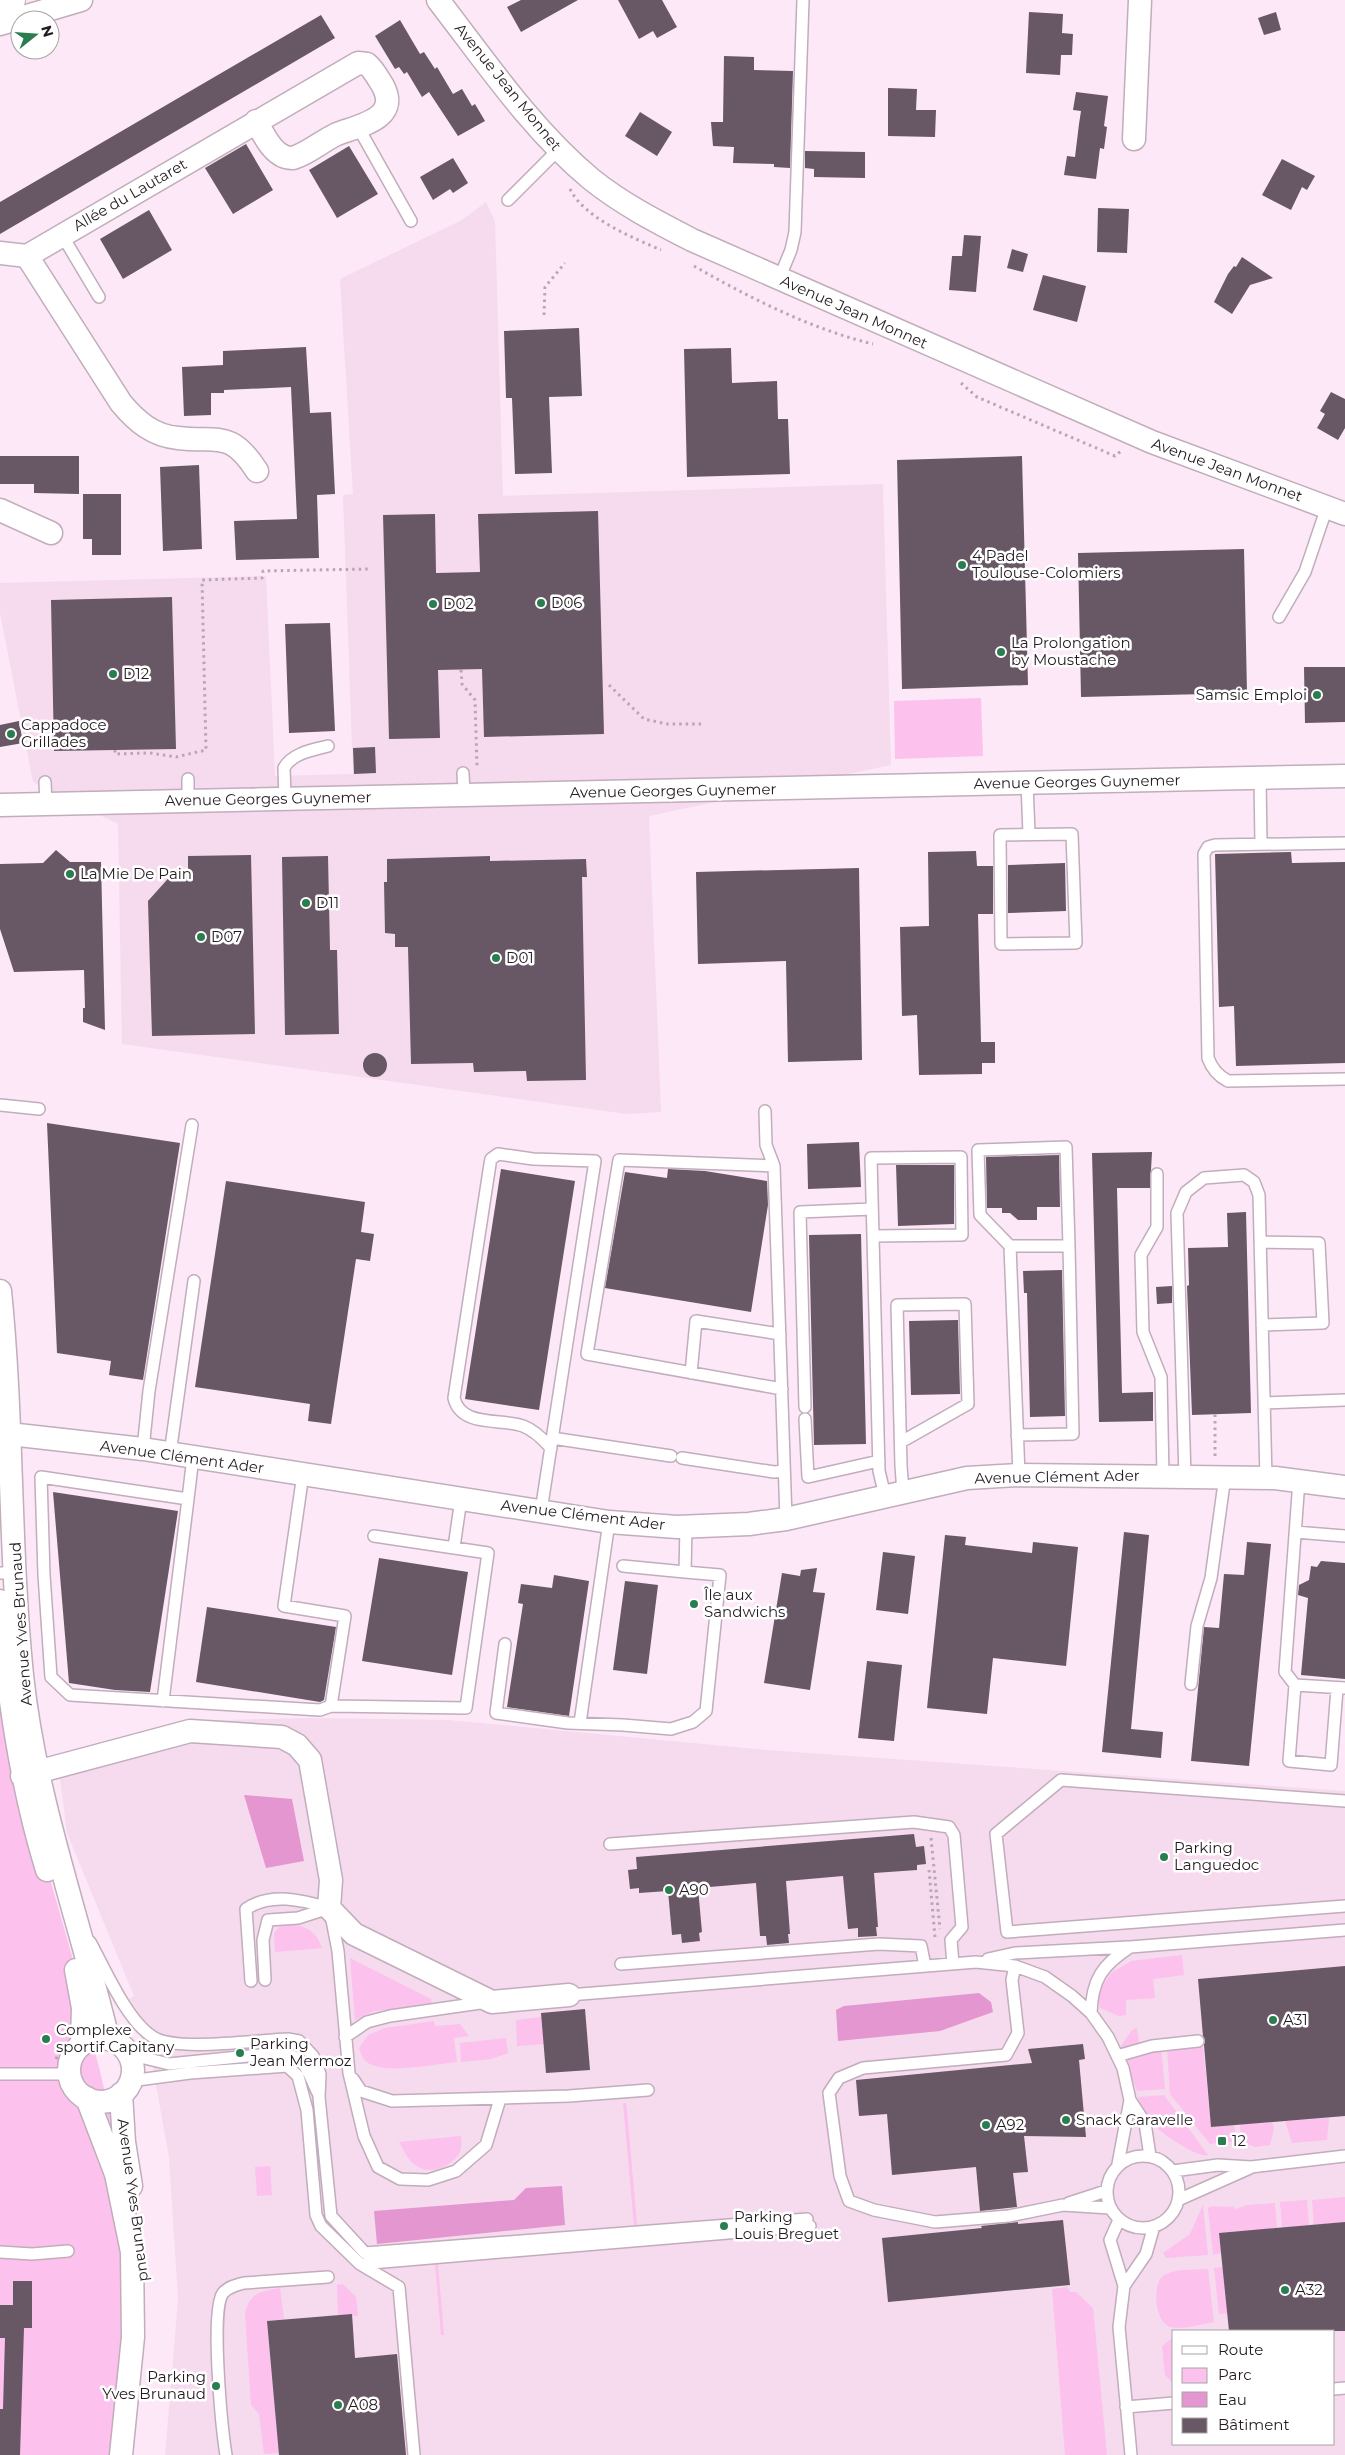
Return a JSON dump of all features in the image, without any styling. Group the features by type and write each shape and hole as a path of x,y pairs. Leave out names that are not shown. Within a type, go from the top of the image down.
{"main road":[{"path":"0,5 11,0"}],"street":[{"path":"0,24 81,0"},
{"name":"Avenue Jean Monnet","path":"438,0 510,93 558,150 593,180 641,213 692,240 1145,440 1336,511"},
{"path":"1134,139 1140,0"},
{"name":"Allée du Lautaret","path":"27,256 256,121 361,62 367,64 375,73 386,92 388,103 384,112 358,127 335,135 296,157 288,158 276,152 256,121"},
{"path":"0,253 27,256 121,403 140,424 164,435 178,438 219,438 235,446 249,459 257,471"},
{"path":"0,510 51,532"},
{"name":"Avenue Georges Guynemer","path":"0,805 1345,776"},
{"name":"Avenue Yves Brunaud","path":"0,1291 8,1573 22,1676 34,1827 80,1984 83,2008 82,2044"},
{"name":"Avenue Clément Ader","path":"4,1434 143,1449 609,1522 686,1527 729,1526 786,1519 967,1478 1019,1475 1220,1476 1299,1480 1345,1487"},
{"name":"Avenue Yves Brunaud","path":"0,1601 9,1696 30,1774 54,1841 108,2038"},
{"path":"30,1774 190,1731 282,1737 297,1745 310,1760 331,1880 329,1908 354,1934 492,2002 569,1995"},
{"path":"99,2038 108,2038 118,2043 128,2054 133,2070 126,2088 103,2102 87,2098 78,2092 69,2074 72,2057 82,2044 99,2038"},
{"name":"Avenue Yves Brunaud","path":"126,2088 124,2142 143,2243 146,2289 146,2329 134,2455"},
{"name":"Avenue Yves Brunaud","path":"87,2098 116,2174 132,2252 133,2337 121,2455"}],"lane":[{"path":"779,279 791,250 795,232 803,0"},
{"path":"358,127 411,221"},
{"path":"508,200 558,150"},
{"path":"62,235 99,297"},
{"path":"1279,617 1305,572 1336,511"},
{"path":"285,799 284,768 286,764 298,755 328,746"},
{"path":"463,773 473,795"},
{"path":"1260,778 1261,844"},
{"path":"188,779 188,801"},
{"path":"45,782 46,804"},
{"path":"1028,783 1029,834"},
{"path":"1000,834 1029,834 1072,834 1076,943 1001,944 1000,834"},
{"path":"1345,844 1214,845 1205,850 1208,1058 1211,1066 1228,1081 1345,1079"},
{"path":"0,1105 38,1109"},
{"path":"766,1112 766,1145 774,1166 786,1519"},
{"path":"143,1449 149,1391 192,1125"},
{"path":"1017,1435 1073,1434 1066,1147 978,1150 980,1215 1010,1246 1017,1435 1019,1475"},
{"path":"541,1511 551,1443 595,1161 498,1154 491,1159 490,1164 454,1398 461,1410 479,1420 521,1425 551,1443 677,1457 774,1472 784,1471"},
{"path":"873,1236 962,1235 960,1157 870,1158 878,1461 894,1494"},
{"path":"774,1166 619,1160 587,1354 782,1389"},
{"path":"1157,1174 1157,1226 1140,1255 1143,1332 1161,1376 1174,1476"},
{"path":"1174,1476 1178,1213 1186,1192 1204,1178 1244,1175 1254,1182 1259,1195 1266,1478"},
{"path":"872,1209 800,1212 808,1477 878,1461"},
{"path":"1260,1242 1319,1243 1323,1323 1262,1325"},
{"path":"1010,1246 1069,1246"},
{"path":"170,1454 194,1281"},
{"path":"894,1494 901,1442 898,1305 965,1304 968,1404 901,1442"},
{"path":"691,1373 696,1321 780,1334"},
{"path":"1264,1403 1345,1400"},
{"path":"163,1701 193,1457"},
{"path":"303,1474 284,1606 345,1616 331,1706"},
{"path":"1191,1684 1196,1626 1211,1578 1220,1476"},
{"path":"188,1499 41,1477 44,1575 52,1677 70,1695 320,1710 331,1706 466,1708 488,1553 374,1536"},
{"path":"1296,1685 1341,1688 1331,1765 1289,1761 1296,1685 1285,1672 1299,1480"},
{"path":"454,1548 461,1499"},
{"path":"580,1723 609,1522"},
{"path":"686,1527 686,1572"},
{"path":"1295,1532 1345,1536"},
{"path":"505,1644 496,1713 580,1723 671,1729 692,1722 706,1711 720,1575 623,1566"},
{"path":"1345,1801 1061,1780 996,1834 1007,1932 1345,1906"},
{"path":"610,1844 914,1822 950,1827 954,1835 962,1927 951,1940 945,1965"},
{"path":"251,1981 246,1909 258,1901 296,1899 329,1908"},
{"path":"265,1980 263,1940 268,1920 298,1918 329,1908"},
{"path":"329,1908 338,1951 349,2073 364,2136 378,2167 400,2179 428,2180 456,2172 486,2145 500,2099"},
{"path":"74,1913 128,2012 153,2037 177,2045 288,2038 299,2041 313,2056 320,2074 319,2097 331,2216 365,2253 808,2223 360,2264"},
{"path":"569,1995 945,1965 976,1962 1015,1953 1130,1947 1345,1930"},
{"path":"621,1964 879,1944 922,1946 925,1966"},
{"path":"1091,2014 1092,1995 1098,1977 1112,1959 1130,1947"},
{"path":"976,1962 1015,1966 1046,1977 1072,1996 1091,2014 1108,2037 1123,2068 1130,2100 1145,2124 1150,2156"},
{"path":"1015,1966 1012,1980 1018,2033 1006,2055 863,2068 840,2078 829,2092 840,2176 849,2201 874,2210 935,2222 1009,2216 1063,2205 1106,2191"},
{"path":"345,2037 367,2022 390,2016 492,2002"},
{"path":"1117,2056 1152,2046 1198,2041"},
{"path":"128,2054 169,2064 278,2053 293,2055 300,2059 319,2097"},
{"path":"126,2088 190,2073 287,2066 298,2076 307,2110 316,2215 321,2226 360,2264 399,2288 414,2455"},
{"path":"349,2073 361,2091 392,2101 500,2099 648,2090"},
{"path":"0,2074 69,2074"},
{"path":"1118,2164 1133,2157 1150,2156 1167,2164 1173,2171 1179,2190 1178,2200 1173,2211 1165,2221 1154,2226 1142,2228 1130,2226 1120,2220 1110,2208 1106,2191 1108,2181 1118,2164 1130,2100"},
{"path":"1173,2171 1218,2165 1251,2167 1345,2156"},
{"path":"1178,2200 1251,2167"},
{"path":"1063,2205 1110,2208"},
{"path":"1120,2220 1110,2240 1124,2286 1119,2327 1131,2455"},
{"path":"1124,2286 1146,2254 1154,2226"},
{"path":"0,2252 32,2254 68,2251"},
{"path":"226,2455 217,2320 222,2294 232,2286 244,2283 328,2277"},
{"path":"1126,2407 1172,2402"},
{"path":"222,2455 224,2438"}],"path":[{"path":"565,182 575,198 622,234 664,251"},
{"path":"544,316 545,287 565,263"},
{"name":"Avenue Jean Monnet","path":"692,265 718,281 842,337 875,344"},
{"path":"953,380 962,384 977,397 1076,440"},
{"path":"116,750 115,754 150,753 176,757 206,750 202,580 262,578 262,571 368,569"},
{"path":"461,670 462,684 475,700 478,773 482,776 473,795"},
{"path":"609,685 644,719 667,724 701,724"},
{"path":"1215,1414 1220,1476"},
{"path":"929,1834 945,1965"},
{"path":"929,1870 945,1965"}],"shaded area":[{"path":"486,202 495,221 503,496 883,484 891,765 649,816 661,1112 627,1114 122,1044 118,824 33,782 0,613 0,583 266,576 275,776 353,774 343,495 353,494 340,279 462,220"},
{"path":"309,1718 449,1720 766,1750 1345,1791 1345,2455 165,2455 178,2299 169,2157 145,2024 129,1999 134,1996 67,1833 58,1764 181,1721"}],"green space":[{"path":"981,698 983,756 895,759 894,701"},
{"name":"Complexe sportif Capitany","path":"0,1628 50,1879 80,1984 83,2008 100,2071 127,2189 128,2455 0,2455"},
{"path":"289,1923 310,1930 317,1937 322,1948 275,1952 274,1933 281,1925"},
{"path":"1182,1955 1184,1975 1153,1979 1155,1998 1126,2000 1126,2015 1119,2016 1100,2008 1097,1994 1111,1973 1131,1961"},
{"path":"350,1958 431,1999 432,2005 374,2011 355,2020"},
{"path":"541,2017 544,2044 517,2046 516,2020"},
{"path":"434,2021 435,2026 460,2024 469,2036 454,2038 457,2062 412,2068 378,2067 366,2061 359,2048 368,2035 385,2028"},
{"path":"1137,2028 1140,2050 1161,2047 1165,2089 1137,2091 1121,2046 1132,2030"},
{"path":"506,2038 508,2053 491,2059 461,2062 460,2043"},
{"path":"1198,2042 1203,2047 1211,2127 1234,2125 1237,2141 1210,2144 1170,2094 1167,2047"},
{"path":"1164,2095 1208,2155 1195,2152 1176,2142 1152,2124 1146,2117 1138,2097"},
{"path":"623,2103 626,2103 627,2110 637,2225 634,2226"},
{"path":"1329,2118 1327,2140 1292,2143 1285,2121"},
{"path":"1272,2122 1274,2128 1270,2145 1255,2147 1241,2141 1240,2124"},
{"path":"461,2136 461,2150 457,2157 448,2165 430,2170 415,2165 399,2142"},
{"path":"270,2166 272,2195 257,2196 255,2167"},
{"path":"1345,2197 1345,2222 1314,2225 1312,2200"},
{"path":"1307,2200 1309,2225 1282,2228 1280,2202"},
{"path":"1275,2203 1277,2228 1219,2233 1221,2253 1213,2255 1208,2208 1214,2206 1233,2206 1235,2209 1248,2205"},
{"path":"1203,2205 1208,2255 1166,2258 1163,2253 1190,2234"},
{"path":"435,2264 438,2264 444,2335 441,2335"},
{"path":"1223,2267 1228,2313 1219,2314 1214,2268"},
{"path":"1208,2269 1214,2322 1181,2328 1171,2327 1166,2324 1158,2312 1156,2296 1162,2277 1172,2272"},
{"path":"343,2284 356,2297 358,2316 338,2315 337,2285"},
{"path":"1067,2287 1070,2292 1076,2292 1093,2308 1107,2455 1065,2455 1052,2289"},
{"path":"280,2288 284,2319 267,2321 279,2453 264,2454 259,2414 251,2405 245,2314 249,2302 257,2294"},
{"path":"1172,2338 1172,2382 1165,2375 1162,2346"}],"water":[{"path":"244,1795 292,1799 304,1861 266,1868"},
{"path":"979,1993 991,2002 993,2012 940,2031 838,2041 836,2010 844,2006"},
{"path":"562,2186 565,2225 377,2244 374,2211 514,2200 526,2188"}],"building":[{"path":"521,0 578,0 521,32 507,7"},
{"path":"618,0 662,0 677,27 657,38 653,31 639,39"},
{"path":"1029,12 1063,14 1062,33 1073,34 1072,55 1061,55 1060,75 1026,73"},
{"path":"1276,12 1281,30 1264,35 1258,18"},
{"path":"321,15 335,38 0,234 0,202"},
{"path":"400,20 420,54 424,52 435,69 437,67 453,94 462,89 472,106 475,104 485,121 458,136 429,92 422,97 407,72 404,74 399,67 395,69 375,36"},
{"path":"724,56 754,57 754,70 793,71 790,168 774,167 774,164 733,163 734,147 713,146 711,122 723,122"},
{"path":"888,88 917,89 916,110 936,110 935,137 888,136"},
{"path":"1076,92 1108,96 1104,126 1107,127 1104,149 1100,148 1096,179 1064,175 1067,156 1075,157 1081,111 1073,110"},
{"path":"640,112 672,132 657,156 625,136"},
{"path":"246,144 273,190 233,214 205,168"},
{"path":"349,146 378,194 337,218 309,170"},
{"path":"805,151 865,152 865,178 814,177 814,169 805,168"},
{"path":"453,158 468,183 453,193 450,189 433,200 420,177"},
{"path":"1282,159 1315,176 1307,190 1302,187 1291,210 1262,195"},
{"path":"1098,208 1129,209 1127,253 1097,252"},
{"path":"149,210 172,250 123,279 100,239"},
{"path":"964,235 981,236 976,292 949,290 952,256 962,256"},
{"path":"1012,249 1028,254 1023,272 1007,268"},
{"path":"1242,257 1273,278 1250,285 1232,314 1214,302 1228,274 1234,266 1236,267"},
{"path":"1043,275 1086,286 1077,322 1033,310"},
{"path":"579,328 582,396 549,397 552,473 515,474 512,398 506,398 504,331"},
{"path":"306,347 310,413 331,412 335,494 317,495 319,558 236,560 234,521 297,519 291,387 224,390 224,393 211,393 211,415 184,416 182,367 223,365 223,351"},
{"path":"731,348 732,383 777,381 778,419 788,419 790,474 687,477 684,349"},
{"path":"1331,392 1345,399 1345,428 1338,440 1317,428 1325,414 1320,411"},
{"path":"0,456 79,456 79,494 34,493 34,484 0,484"},
{"name":"4 Padel Toulouse-Colomiers","path":"1022,456 1028,685 902,689 897,460"},
{"path":"199,465 202,549 163,551 160,467"},
{"path":"83,494 121,494 121,555 92,555 92,539 83,539"},
{"name":"D06","path":"598,511 604,734 484,737 482,669 438,670 440,738 389,739 383,515 435,514 436,573 480,572 478,514"},
{"path":"1244,549 1247,693 1081,697 1078,553"},
{"name":"D12","path":"172,597 176,749 54,751 51,600"},
{"path":"330,623 335,731 289,733 285,624"},
{"path":"1304,667 1345,667 1345,722 1305,723"},
{"name":"Cappadoce Grillades","path":"19,721 23,743 0,747 0,725"},
{"path":"375,747 376,773 354,774 353,748"},
{"path":"56,850 70,862 101,862 105,1030 83,1022 83,1008 85,1008 84,970 14,972 0,929 0,864 43,863"},
{"path":"976,851 977,866 993,866 993,914 978,914 981,1042 995,1042 995,1063 982,1063 982,1074 919,1075 917,1015 902,1016 900,927 929,926 928,852"},
{"path":"1291,852 1292,863 1345,862 1345,1063 1236,1066 1234,1006 1219,1007 1215,854"},
{"name":"D07","path":"251,855 255,1034 152,1036 148,901 174,872 188,871 188,856"},
{"name":"D11","path":"328,856 330,950 337,950 339,1034 285,1035 282,857"},
{"name":"D01","path":"490,856 490,861 586,859 587,877 582,877 586,1080 527,1081 526,1071 474,1072 473,1063 411,1064 408,947 395,947 395,934 385,933 384,882 387,882 387,859"},
{"path":"1065,863 1066,911 1008,913 1008,865"},
{"path":"859,868 862,1060 788,1062 786,961 698,964 696,872"},
{"path":"375,1053 380,1054 386,1060 386,1070 380,1076 375,1077 370,1076 364,1070 363,1065 364,1060 370,1054"},
{"path":"47,1123 180,1143 143,1380 109,1375 111,1361 57,1353"},
{"path":"859,1142 861,1187 808,1189 807,1144"},
{"path":"1152,1152 1150,1188 1117,1188 1122,1393 1153,1392 1153,1421 1099,1422 1092,1153"},
{"path":"1059,1155 1060,1207 1037,1207 1037,1220 1018,1220 1010,1213 1002,1213 1002,1208 987,1208 986,1157"},
{"path":"896,1165 954,1165 954,1224 898,1226"},
{"path":"501,1169 575,1181 539,1410 465,1399"},
{"path":"668,1169 705,1171 767,1181 768,1205 751,1312 605,1288 625,1172 667,1178"},
{"path":"226,1181 365,1202 361,1232 374,1234 370,1261 356,1259 331,1424 308,1421 310,1404 195,1387"},
{"path":"1246,1212 1251,1413 1192,1415 1187,1286 1189,1285 1188,1248 1228,1247 1227,1213"},
{"path":"861,1234 866,1444 814,1445 809,1235"},
{"path":"1062,1270 1065,1416 1030,1417 1027,1293 1024,1293 1023,1271"},
{"path":"1172,1286 1172,1303 1157,1304 1156,1287"},
{"path":"958,1320 960,1394 911,1395 909,1321"},
{"path":"53,1492 178,1511 150,1692 115,1690 69,1683"},
{"path":"1124,1532 1149,1535 1131,1729 1163,1732 1161,1758 1102,1752"},
{"path":"945,1535 966,1537 965,1545 1032,1553 1033,1542 1078,1547 1066,1666 993,1658 987,1714 927,1708"},
{"path":"1247,1542 1271,1544 1249,1766 1191,1761 1204,1627 1219,1628 1224,1574 1244,1575"},
{"path":"883,1552 915,1556 908,1614 876,1610"},
{"path":"379,1558 468,1572 452,1675 362,1661"},
{"path":"1321,1561 1345,1563 1345,1679 1301,1675 1308,1598 1298,1595 1299,1585 1309,1580 1311,1566 1317,1567"},
{"path":"817,1568 813,1592 825,1593 810,1690 764,1683 782,1573 800,1576 801,1570"},
{"path":"554,1575 589,1581 569,1716 507,1707 523,1604 518,1603 521,1584 552,1588"},
{"path":"625,1581 658,1585 647,1674 613,1670"},
{"path":"207,1607 336,1627 324,1700 320,1702 196,1682"},
{"path":"867,1661 902,1665 894,1741 858,1738"},
{"name":"A90","path":"914,1834 916,1847 924,1846 926,1864 917,1865 917,1870 874,1873 877,1936 858,1937 858,1928 848,1929 843,1876 786,1881 789,1943 767,1945 766,1936 760,1936 756,1883 698,1888 702,1932 699,1933 700,1941 682,1943 681,1934 672,1935 668,1891 639,1893 639,1888 630,1889 628,1870 637,1869 636,1857"},
{"name":"A31","path":"1345,1966 1345,2116 1211,2127 1205,2041 1198,1979"},
{"path":"585,2009 590,2070 546,2073 541,2013"},
{"name":"A92","path":"1083,2044 1085,2059 1079,2060 1086,2137 1024,2136 1028,2172 1013,2173 1017,2207 980,2211 976,2167 892,2175 887,2114 859,2116 856,2080 1032,2063 1028,2049"},
{"path":"1063,2220 1070,2285 888,2302 882,2238 982,2228 981,2226 1018,2222 1018,2224"},
{"name":"A32","path":"1345,2222 1345,2331 1229,2330 1219,2233"},
{"path":"13,2281 32,2281 32,2328 24,2328 20,2455 0,2455 0,2409 3,2409 5,2338 0,2338 0,2305 13,2305"},
{"name":"A08","path":"352,2314 355,2358 397,2354 406,2455 279,2455 267,2321"}],"place":[{"name":"4 Padel Toulouse-Colomiers","path":"962,565"},
{"name":"D06","path":"541,603"},
{"name":"D02","path":"433,604"},
{"name":"La Prolongation by Moustache","path":"1001,652"},
{"name":"D12","path":"113,674"},
{"name":"Samsic Emploi","path":"1317,695"},
{"name":"Cappadoce Grillades","path":"11,734"},
{"name":"La Mie De Pain","path":"70,874"},
{"name":"D11","path":"306,903"},
{"name":"D07","path":"201,937"},
{"name":"D01","path":"496,958"},
{"name":"Île aux Sandwichs","path":"694,1604"},
{"name":"Parking Languedoc","path":"1164,1857"},
{"name":"A90","path":"669,1890"},
{"name":"A31","path":"1273,2020"},
{"name":"Complexe sportif Capitany","path":"46,2039"},
{"name":"Parking Jean Mermoz","path":"240,2053"},
{"name":"Snack Caravelle","path":"1066,2120"},
{"name":"A92","path":"986,2125"},
{"name":"12","path":"1222,2141"},
{"name":"Parking Louis Breguet","path":"724,2226"},
{"name":"A32","path":"1285,2290"},
{"name":"Parking Yves Brunaud","path":"216,2386"},
{"name":"A08","path":"338,2405"}]}
